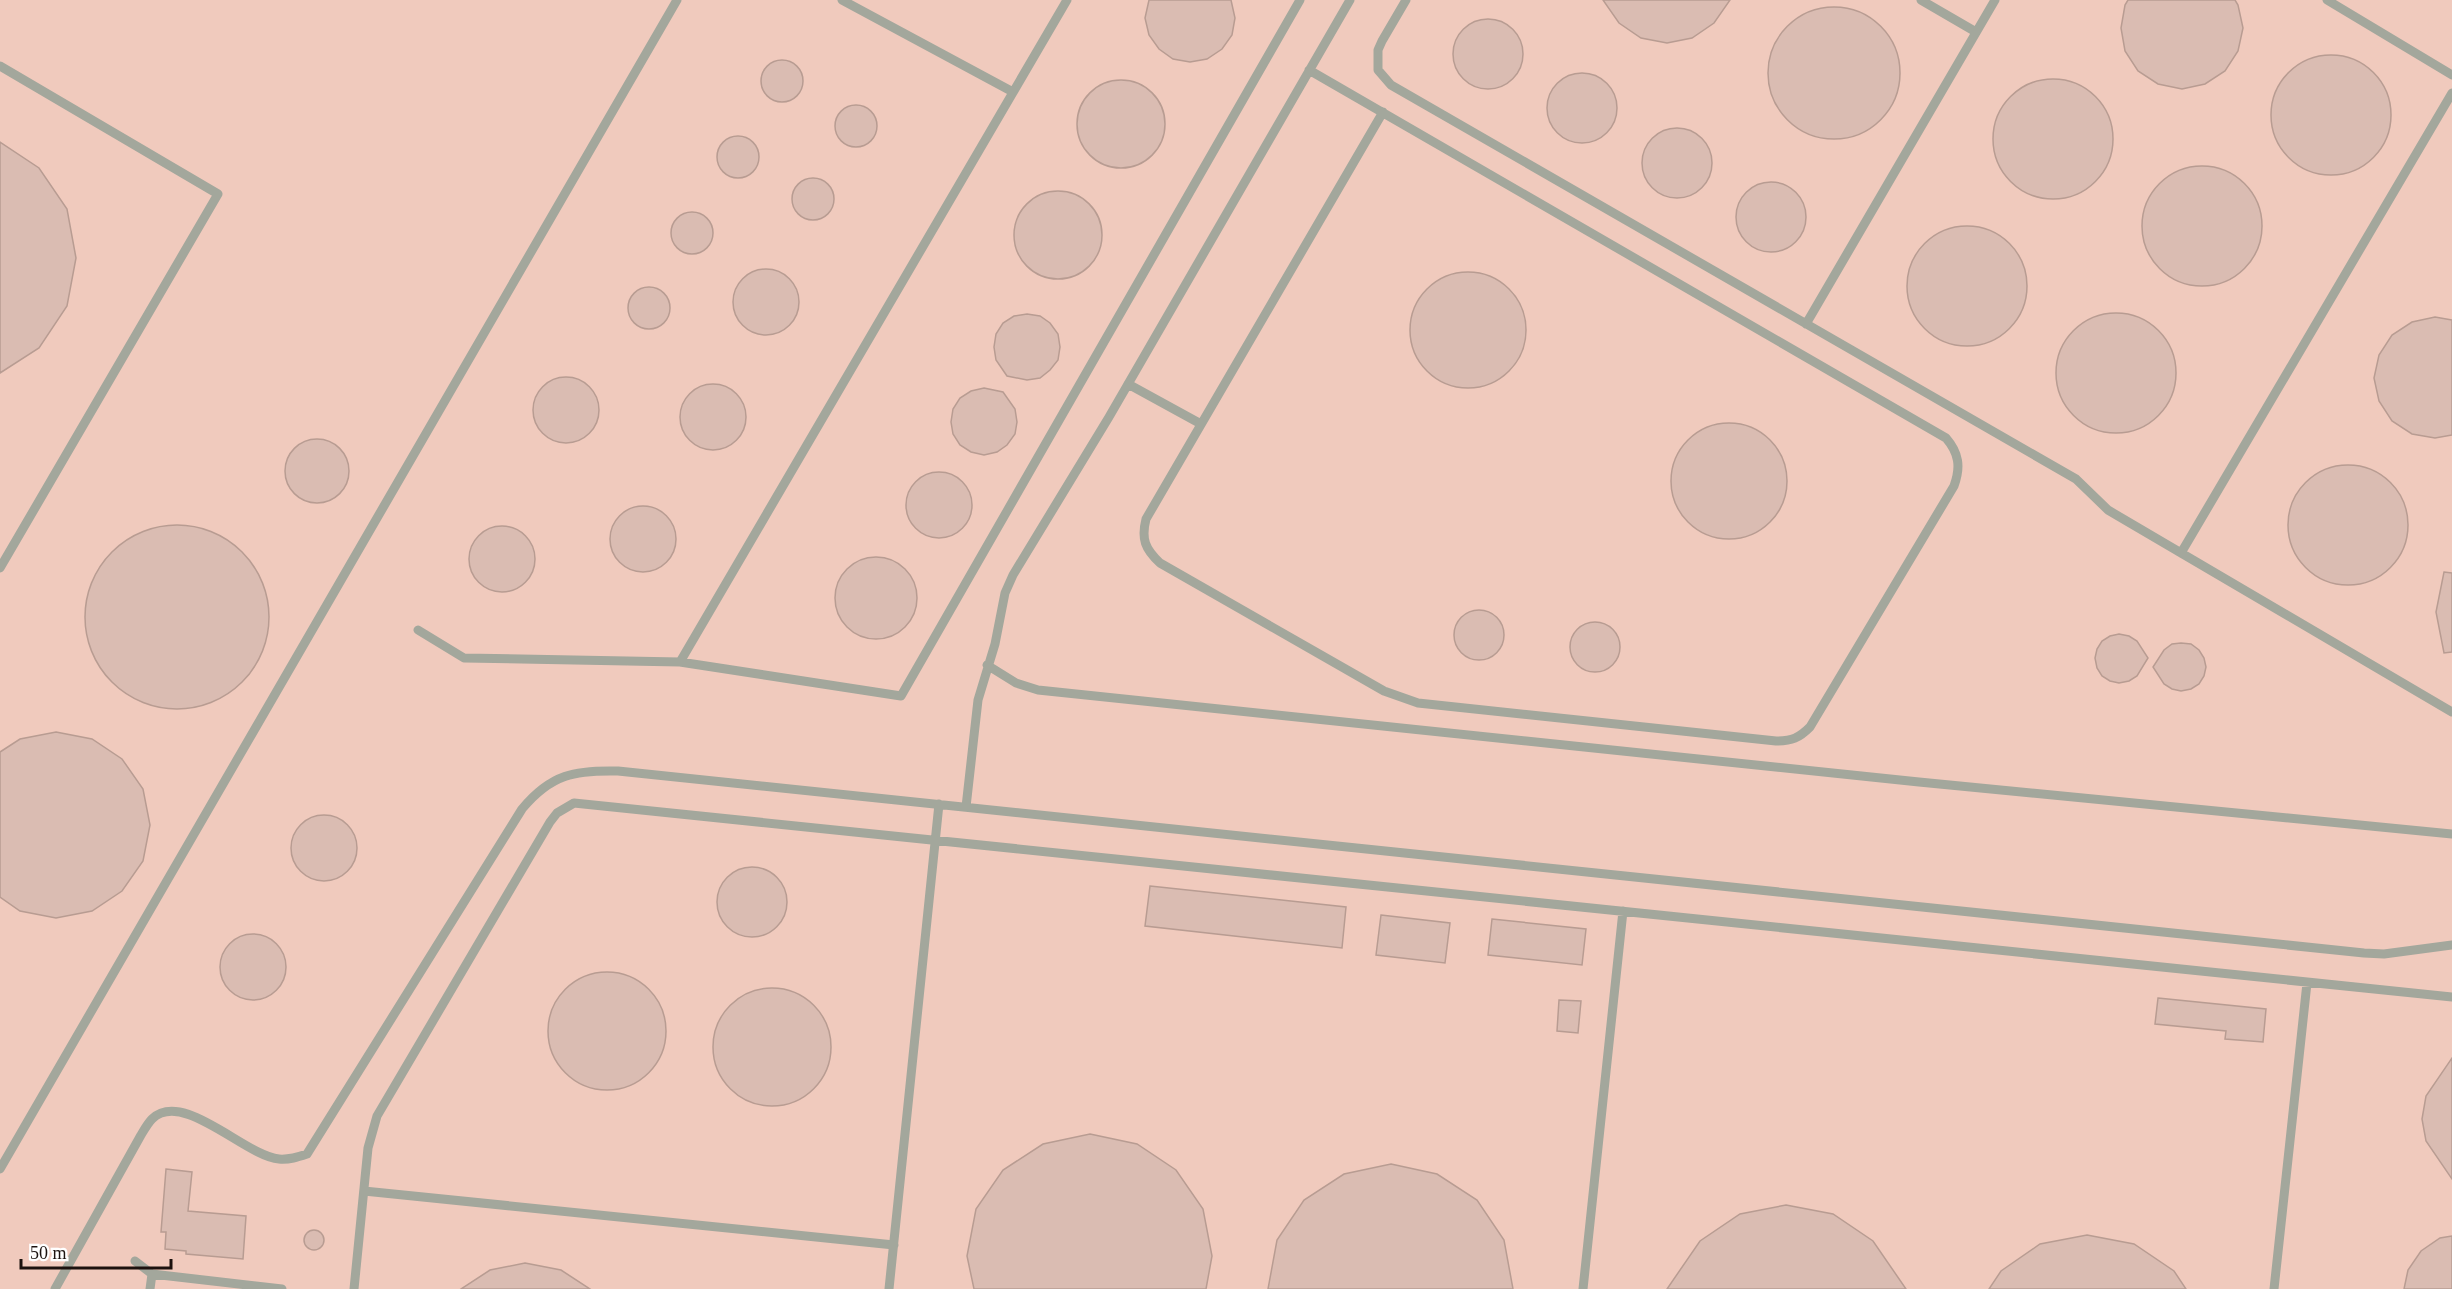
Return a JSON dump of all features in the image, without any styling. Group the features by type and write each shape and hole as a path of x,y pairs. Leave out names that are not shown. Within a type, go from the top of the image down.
{"lane":[{"path":"0,1169 677,0"},
{"path":"842,0 1013,92"},
{"path":"680,662 1066,0"},
{"path":"418,630 464,658 680,662 901,696 1300,0"},
{"path":"966,807 978,700 995,644 1005,593 1013,575 1128,384 1350,0"},
{"path":"1406,0 1378,50 1378,70 1391,85 2076,479 2108,510 2452,712"},
{"path":"1921,0 1976,32"},
{"path":"1806,324 1995,0"},
{"path":"2327,0 2452,75"},
{"path":"0,66 218,194 0,568"},
{"path":"1309,70 1383,112 1946,438 1954,448 1959,460 1958,475 1954,486 1810,727 1799,738 1776,741 1418,703 1384,691 1160,563 1149,553 1144,542 1143,531 1146,519 1383,112"},
{"path":"2181,553 2452,93"},
{"path":"1128,384 1201,424"},
{"path":"987,665 1016,683 1038,690 1918,782 2452,834"},
{"path":"55,1289 141,1135 152,1120 162,1113 176,1112 191,1115 264,1155 279,1159 292,1159 307,1154 522,809 534,795 552,781 569,774 591,770 939,804 2364,953 2384,954 2452,945"},
{"path":"354,1289 371,1131 377,1116 550,822 566,807 584,803 2452,997"},
{"path":"889,1289 939,804"},
{"path":"1583,1289 1623,912"},
{"path":"2274,1289 2307,983"},
{"path":"364,1191 894,1245"},
{"path":"135,1261 152,1274 282,1289"},
{"path":"150,1289 152,1274"}],"shaded area":[{"path":"0,0 2452,0 2452,1289 0,1289"}],"building":[{"path":"1149,0 1231,0 1235,18 1232,35 1222,49 1207,59 1190,62 1173,59 1159,49 1149,35 1145,18"},
{"path":"1603,0 1730,0 1714,23 1692,38 1667,43 1641,38 1619,23"},
{"path":"2128,0 2235,0 2243,28 2238,51 2225,71 2205,84 2182,89 2158,84 2138,71 2125,51 2121,28"},
{"path":"1834,7 1859,12 1881,26 1895,48 1900,73 1895,98 1881,120 1859,134 1834,139 1809,134 1787,120 1773,98 1768,73 1773,48 1787,26 1809,12"},
{"path":"1488,19 1501,22 1513,29 1520,41 1523,54 1520,67 1513,79 1501,86 1488,89 1475,86 1463,79 1456,67 1453,54 1456,41 1463,29 1475,22"},
{"path":"2331,55 2354,59 2374,72 2387,92 2391,115 2387,138 2374,158 2354,171 2331,175 2308,171 2288,158 2275,138 2271,115 2275,92 2288,72 2308,59"},
{"path":"782,60 797,66 803,81 797,96 782,102 767,96 761,81 767,66"},
{"path":"1582,73 1595,76 1607,83 1614,95 1617,108 1614,121 1607,133 1595,140 1582,143 1569,140 1557,133 1550,121 1547,108 1550,95 1557,83 1569,76"},
{"path":"2053,79 2076,83 2096,96 2109,116 2113,139 2109,162 2096,182 2076,195 2053,199 2030,195 2010,182 1997,162 1993,139 1997,116 2010,96 2030,83"},
{"path":"1121,80 1146,87 1158,99 1165,124 1158,149 1146,161 1121,168 1096,161 1084,149 1077,124 1084,99 1096,87"},
{"path":"856,105 871,111 877,126 871,141 856,147 841,141 835,126 841,111"},
{"path":"1677,128 1690,131 1702,138 1709,150 1712,163 1709,176 1702,188 1690,195 1677,198 1664,195 1652,188 1645,176 1642,163 1645,150 1652,138 1664,131"},
{"path":"738,136 753,142 759,157 753,172 738,178 723,172 717,157 723,142"},
{"path":"0,142 39,168 67,209 76,258 67,306 39,348 0,373"},
{"path":"2202,166 2225,170 2245,183 2258,203 2262,226 2258,249 2245,269 2225,282 2202,286 2179,282 2159,269 2146,249 2142,226 2146,203 2159,183 2179,170"},
{"path":"813,178 828,184 834,199 828,214 813,220 798,214 792,199 798,184"},
{"path":"1771,182 1784,185 1796,192 1803,204 1806,217 1803,230 1796,242 1784,249 1771,252 1758,249 1746,242 1739,230 1736,217 1739,204 1746,192 1758,185"},
{"path":"1058,191 1083,198 1095,210 1102,235 1095,260 1083,272 1058,279 1033,272 1021,260 1014,235 1021,210 1033,198"},
{"path":"692,212 707,218 713,233 707,248 692,254 677,248 671,233 677,218"},
{"path":"1967,226 1990,230 2010,243 2023,263 2027,286 2023,309 2010,329 1990,342 1967,346 1944,342 1924,329 1911,309 1907,286 1911,263 1924,243 1944,230"},
{"path":"766,269 779,272 789,279 796,289 799,302 796,315 789,325 779,332 766,335 753,332 743,325 736,315 733,302 736,289 743,279 753,272"},
{"path":"1468,272 1490,276 1509,289 1522,308 1526,330 1522,352 1509,371 1490,384 1468,388 1446,384 1427,371 1414,352 1410,330 1414,308 1427,289 1446,276"},
{"path":"649,287 664,293 670,308 664,323 649,329 634,323 628,308 634,293"},
{"path":"2116,313 2139,317 2159,330 2172,350 2176,373 2172,396 2159,416 2139,429 2116,433 2093,429 2073,416 2060,396 2056,373 2060,350 2073,330 2093,317"},
{"path":"1027,314 1040,316 1050,323 1058,334 1060,347 1058,360 1050,370 1040,378 1027,380 1007,376 996,360 994,347 996,334 1003,323 1014,316"},
{"path":"2435,317 2452,320 2452,435 2435,438 2412,434 2392,421 2379,401 2374,378 2379,355 2392,335 2412,322"},
{"path":"566,377 579,380 589,387 596,397 599,410 596,423 589,433 579,440 566,443 553,440 543,433 536,423 533,410 536,397 543,387 553,380"},
{"path":"713,384 726,387 736,394 743,404 746,417 743,430 736,440 726,447 713,450 700,447 690,440 683,430 680,417 683,404 690,394 700,387"},
{"path":"984,388 1003,392 1015,409 1017,422 1015,434 1007,445 997,452 984,455 971,452 960,445 953,434 951,422 953,409 960,398 971,391"},
{"path":"1729,423 1751,427 1770,440 1783,459 1787,481 1783,503 1770,522 1751,535 1729,539 1707,535 1688,522 1675,503 1671,481 1675,459 1688,440 1707,427"},
{"path":"317,439 329,441 340,448 347,459 349,471 347,483 340,494 329,501 317,503 305,501 294,494 287,483 285,471 287,459 294,448 305,441"},
{"path":"2348,465 2371,469 2391,482 2404,502 2408,525 2404,548 2391,568 2371,581 2348,585 2325,581 2305,568 2292,548 2288,525 2292,502 2305,482 2325,469"},
{"path":"939,472 952,475 962,482 969,492 972,505 969,518 962,528 952,535 939,538 926,535 916,528 909,518 906,505 909,492 916,482 926,475"},
{"path":"643,506 656,509 666,516 673,526 676,539 673,552 666,562 656,569 643,572 630,569 620,562 613,552 610,539 613,526 620,516 630,509"},
{"path":"177,525 212,532 228,540 242,552 254,566 262,582 269,617 262,652 254,668 242,682 228,694 212,702 177,709 142,702 126,694 112,682 100,668 92,652 85,617 92,582 100,566 112,552 126,540 142,532"},
{"path":"502,526 515,529 525,536 532,546 535,559 532,572 525,582 515,589 502,592 489,589 479,582 472,572 469,559 472,546 479,536 489,529"},
{"path":"876,557 892,560 905,569 914,582 917,598 914,614 905,627 892,636 876,639 860,636 847,627 838,614 835,598 838,582 847,569 860,560"},
{"path":"2444,572 2452,573 2452,652 2444,653 2436,612"},
{"path":"1474,610 1484,610 1497,617 1504,630 1504,640 1497,653 1484,660 1474,660 1465,656 1458,649 1454,640 1454,630 1458,621 1465,614"},
{"path":"1590,622 1600,622 1613,629 1620,642 1620,652 1613,665 1600,672 1590,672 1581,668 1574,661 1570,652 1570,642 1574,633 1581,626"},
{"path":"2119,634 2137,641 2148,658 2137,676 2119,683 2102,676 2095,658 2102,641"},
{"path":"2172,644 2191,644 2199,650 2206,667 2199,684 2181,691 2164,684 2153,667 2164,650"},
{"path":"56,732 92,739 122,759 143,789 150,825 143,861 122,891 92,911 56,918 20,911 0,897 0,752 20,739"},
{"path":"324,815 337,818 347,825 354,835 357,848 354,861 347,871 337,878 324,881 311,878 301,871 294,861 291,848 294,835 301,825 311,818"},
{"path":"752,867 765,870 777,877 784,889 787,902 784,915 777,927 765,934 752,937 739,934 727,927 720,915 717,902 720,889 727,877 739,870"},
{"path":"1150,886 1346,907 1342,948 1145,926"},
{"path":"1381,915 1450,923 1445,963 1376,955"},
{"path":"1492,919 1586,929 1582,965 1488,955"},
{"path":"253,934 266,937 276,944 283,954 286,967 283,980 276,990 266,997 253,1000 240,997 230,990 223,980 220,967 223,954 230,944 240,937"},
{"path":"607,972 630,976 649,989 662,1008 666,1031 662,1054 649,1073 630,1086 607,1090 584,1086 565,1073 552,1054 548,1031 552,1008 565,989 584,976"},
{"path":"772,988 795,992 814,1005 827,1024 831,1047 827,1070 814,1089 795,1102 772,1106 749,1102 730,1089 717,1070 713,1047 717,1024 730,1005 749,992"},
{"path":"2158,998 2266,1009 2263,1042 2225,1039 2226,1031 2155,1024"},
{"path":"1559,1000 1581,1001 1578,1033 1557,1031"},
{"path":"2452,1058 2452,1179 2426,1141 2422,1119 2426,1096"},
{"path":"1090,1134 1137,1144 1176,1170 1203,1209 1212,1256 1206,1289 974,1289 967,1256 976,1209 1003,1170 1043,1144"},
{"path":"1391,1164 1437,1174 1477,1200 1504,1240 1513,1289 1268,1289 1277,1240 1304,1200 1344,1174"},
{"path":"166,1169 192,1172 188,1211 246,1216 243,1259 186,1254 186,1251 165,1249 166,1232 161,1232"},
{"path":"1786,1205 1833,1214 1873,1241 1906,1289 1667,1289 1700,1241 1740,1214"},
{"path":"314,1230 321,1233 324,1240 321,1247 314,1250 307,1247 304,1240 307,1233"},
{"path":"2087,1235 2134,1244 2174,1271 2186,1289 1989,1289 2001,1271 2040,1244"},
{"path":"2452,1236 2452,1289 2404,1289 2408,1270 2421,1251 2440,1238"},
{"path":"525,1263 561,1270 590,1289 461,1289 490,1270"}]}
